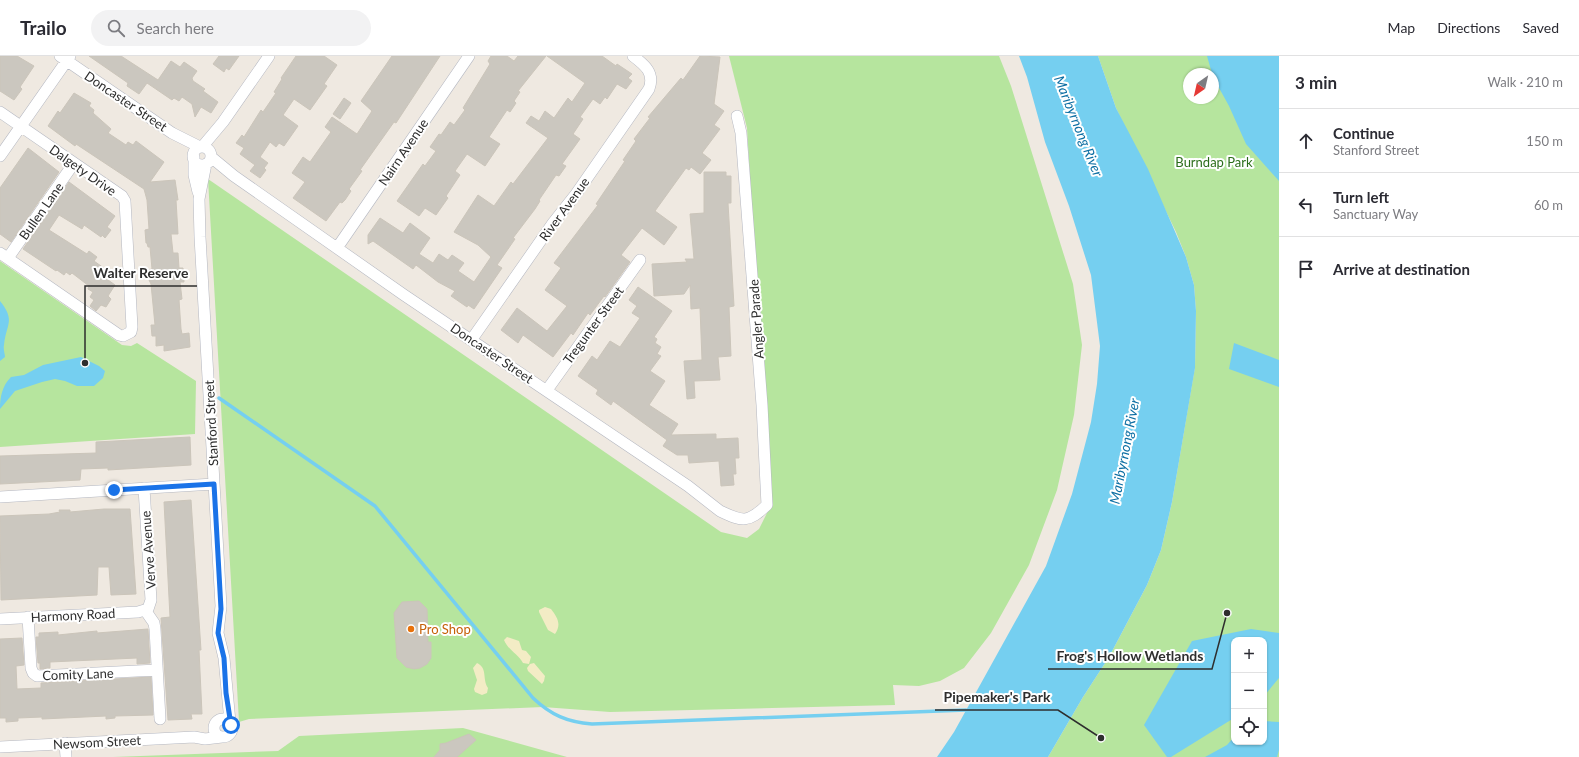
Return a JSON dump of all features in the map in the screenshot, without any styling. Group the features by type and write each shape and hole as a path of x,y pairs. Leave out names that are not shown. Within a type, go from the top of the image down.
{"street":[{"path":"203,155 223,122 269,56"},
{"name":"Nairn Avenue","path":"337,248 469,56"},
{"name":"River Avenue","path":"472,339 645,95 651,83 651,76 647,68 633,56"},
{"path":"0,156 65,58"},
{"name":"Doncaster Street","path":"65,58 337,248 547,390 720,511 739,520 754,517"},
{"name":"Dalgety Drive","path":"0,112 122,196 125,201 132,327 127,335 118,335 4,255"},
{"name":"Angler Parade","path":"737,116 742,141 762,405 767,505 754,517"},
{"name":"Stanford Street","path":"203,155 194,175 199,198 221,609 218,633 224,658 226,693 221,722 232,728 230,734 222,737"},
{"name":"Bullen Lane","path":"4,255 74,163"},
{"name":"Tregunter Street","path":"547,390 640,260"},
{"path":"0,497 214,484"},
{"name":"Verve Avenue","path":"144,488 151,600 149,607 145,610"},
{"path":"145,610 154,623 155,629 160,719"},
{"name":"Harmony Road","path":"0,619 145,610"},
{"name":"Comity Lane","path":"28,617 32,671 37,676 157,670"},
{"path":"221,722 215,732 222,737"},
{"name":"Newsom Street","path":"194,737 221,722"},
{"name":"Newsom Street","path":"0,747 194,737 205,739 222,737"},
{"path":"65,743 66,757"}],"green space":[{"path":"729,56 999,56 1011,86 1073,284 1082,345 1074,415 1057,490 1029,565 991,633 964,668 940,681 919,686 893,685 895,705 610,712 543,707 249,719 239,722 208,179 721,532 747,538 759,529 770,507 747,128"},
{"name":"Burndap Park","path":"1098,56 1279,56 1279,757 1048,757 1083,697 1109,657 1147,585 1161,550 1172,502 1195,367 1196,311 1194,285 1186,257 1176,232 1116,108"},
{"path":"0,261 122,345 131,346 137,343 196,381 195,434 0,447"},
{"path":"463,728 567,757 113,757 278,751 299,736"}],"sand":[{"path":"545,607 551,609 558,621 558,627 555,634 548,630 539,612 539,610"},
{"path":"507,637 519,641 522,650 526,651 531,657 529,664 523,663 508,647 504,640"},
{"path":"477,663 483,668 486,685 488,688 487,693 482,695 475,692 474,689 477,680 473,668"},
{"path":"534,663 545,676 542,684 528,671 527,668 530,664"}],"water":[{"name":"Maribyrnong River","path":"1019,56 1098,56 1116,108 1148,169 1186,257 1194,285 1196,311 1195,368 1172,502 1161,550 1147,585 1109,657 1083,697 1048,757 937,757 954,732 1046,566 1072,494 1091,422 1097,384 1100,346 1091,275 1069,206 1045,142 1027,77"},
{"path":"1207,56 1279,56 1279,181 1246,144 1219,88 1219,68 1210,68"},
{"path":"0,301 8,313 9,323 5,338 5,357 0,361"},
{"path":"1234,343 1279,360 1279,387 1229,369"},
{"path":"81,357 99,366 105,371 103,378 94,386 77,386 55,379 42,382 15,391 0,409 2,392 5,384 11,377 24,375 43,365"},
{"path":"1251,629 1279,633 1279,678 1267,692 1267,637 1231,637 1231,720 1171,757 1167,757 1144,725 1192,641"},
{"path":"1267,721 1279,722 1279,750 1277,757 1205,757 1227,745 1231,740 1231,745 1267,745"}],"building":[{"path":"0,56 17,56 34,66 20,87 22,89 14,100 0,91"},
{"path":"89,56 121,56 158,80 171,61 180,67 184,62 197,71 192,78 193,81 205,89 203,91 218,102 211,113 201,107 195,117 192,104 182,97 179,101 174,98 172,100 147,83 139,94 127,86 128,83"},
{"path":"219,56 239,56 229,70 226,68 224,72 213,64"},
{"path":"296,56 324,56 337,65 324,84 327,86 310,110 294,99 283,115 298,126 284,146 279,143 276,147 270,142 260,157 268,163 264,168 266,170 260,178 250,171 255,165 240,154 244,148 236,143 242,135 244,137 261,110 263,112 276,93 274,92 282,79 281,78"},
{"path":"392,56 440,56 396,123 394,122 360,170 362,171 349,189 351,191 345,200 342,203 340,202 326,221 293,198 305,182 292,173 303,157 310,162 331,132 325,127 332,117 357,134 372,111 361,101"},
{"path":"491,56 507,56 514,61 518,56 546,56 518,91 520,92 514,101 516,103 510,112 507,110 489,137 500,144 485,166 467,154 455,171 460,175 446,196 448,198 436,215 425,208 419,216 397,201 423,164 425,166 436,151 430,147 439,134 441,135 450,122 454,125 465,110 463,108 490,64 488,61"},
{"path":"547,56 602,56 616,66 617,64 632,74 628,78 632,81 626,89 617,84 607,99 605,97 600,104 593,99 580,117 583,119 573,134 580,139 562,164 566,166 559,176 556,175 539,200 540,201 535,209 513,238 515,239 497,265 502,268 474,309 468,305 467,307 451,296 455,291 438,282 416,265 413,269 373,241 368,244 368,235 380,218 403,233 410,223 430,238 419,254 433,263 439,254 448,260 452,255 464,263 458,271 474,282 491,257 478,245 454,232 478,195 494,206 511,182 513,184 548,138 526,123 531,116 539,121 545,111 554,118 568,98 572,102 585,83"},
{"path":"700,56 720,57 714,104 724,111 714,125 720,129 702,153 711,160 700,174 691,167 689,170 686,168 655,211 677,227 664,245 642,228 621,255 630,262 605,297 604,296 590,315 588,313 573,335 571,333 553,357 523,335 518,343 501,330 517,308 547,331 567,306 545,290 561,268 554,263 598,205 596,204 625,161 623,160 636,141 634,139 650,118 648,117 681,78 683,80"},
{"path":"74,93 91,103 89,106 94,110 93,113 111,129 108,133 126,145 128,142 133,145 136,141 164,162 150,182 175,180 178,200 176,200 178,234 171,234 173,253 178,253 179,268 183,268 184,282 180,282 182,299 179,300 181,329 182,334 189,333 190,347 164,351 164,345 156,346 156,336 152,336 151,325 155,325 151,284 148,270 152,269 150,247 148,247 146,243 145,230 149,229 147,200 144,189 76,144 75,146 48,126 58,111 60,113"},
{"path":"344,98 351,103 340,119 333,114"},
{"path":"28,148 59,172 11,242 0,234 0,188"},
{"path":"704,172 726,172 726,176 731,176 731,203 728,203 734,306 729,307 731,356 718,357 720,380 694,381 695,398 687,399 684,361 702,360 700,308 691,309 690,285 684,294 654,296 652,264 687,262 685,259 694,259 690,214 704,213"},
{"path":"69,182 115,216 107,227 111,230 105,238 102,235 101,237 84,225 82,229 59,215 49,230 87,254 89,251 97,257 94,261 108,271 104,277 115,285 108,296 111,299 106,307 101,305 96,311 90,306 94,300 90,297 93,292 88,289 89,286 72,273 70,275 66,272 64,275 57,270 56,271 23,249"},
{"path":"638,287 672,311 654,337 657,339 655,343 661,347 657,354 661,356 650,371 665,381 649,405 678,424 671,435 716,434 716,439 738,438 739,458 735,458 736,474 733,474 734,485 721,486 719,461 689,463 688,455 677,455 663,446 667,440 613,401 611,405 596,394 598,390 578,376 592,356 597,360 610,341 620,347 640,318 632,313 637,306 629,300"},
{"path":"190,437 191,465 108,470 108,468 81,469 80,480 0,484 0,456 96,453 96,442"},
{"path":"191,500 201,650 199,650 202,714 191,714 192,719 168,720 161,618 170,617 164,502"},
{"path":"104,509 130,509 136,594 111,595 109,567 98,567 97,595 1,600 0,516 49,514 60,512 59,510 70,510 70,512"},
{"name":"Pro Shop","path":"419,601 427,609 428,642 431,642 431,658 427,664 420,668 414,669 406,667 397,658 394,613 402,602"},
{"path":"148,629 150,663 137,664 137,658 50,662 50,668 40,669 40,663 38,663 36,637 39,637 39,633 58,632 58,635 97,631 97,633"},
{"path":"22,638 24,665 16,666 17,689 41,688 41,683 151,677 153,715 115,716 115,718 106,719 106,716 42,719 42,717 18,718 18,721 6,722 6,718 0,718 0,639"},
{"path":"469,734 476,740 457,757 434,757 440,750 440,744"}],"waterway":[{"path":"219,398 375,506 533,698 546,709 560,717 592,724 966,710"}],"place":[{"name":"Walter Reserve","path":"85,363"},
{"name":"Frog's Hollow Wetlands","path":"1227,613"},
{"name":"Pro Shop","path":"411,629"},
{"name":"Pipemaker's Park","path":"1101,738"}],"route":[{"path":"114,490 214,484 221,609 218,633 224,658 226,693 230,710 231,725"}]}
